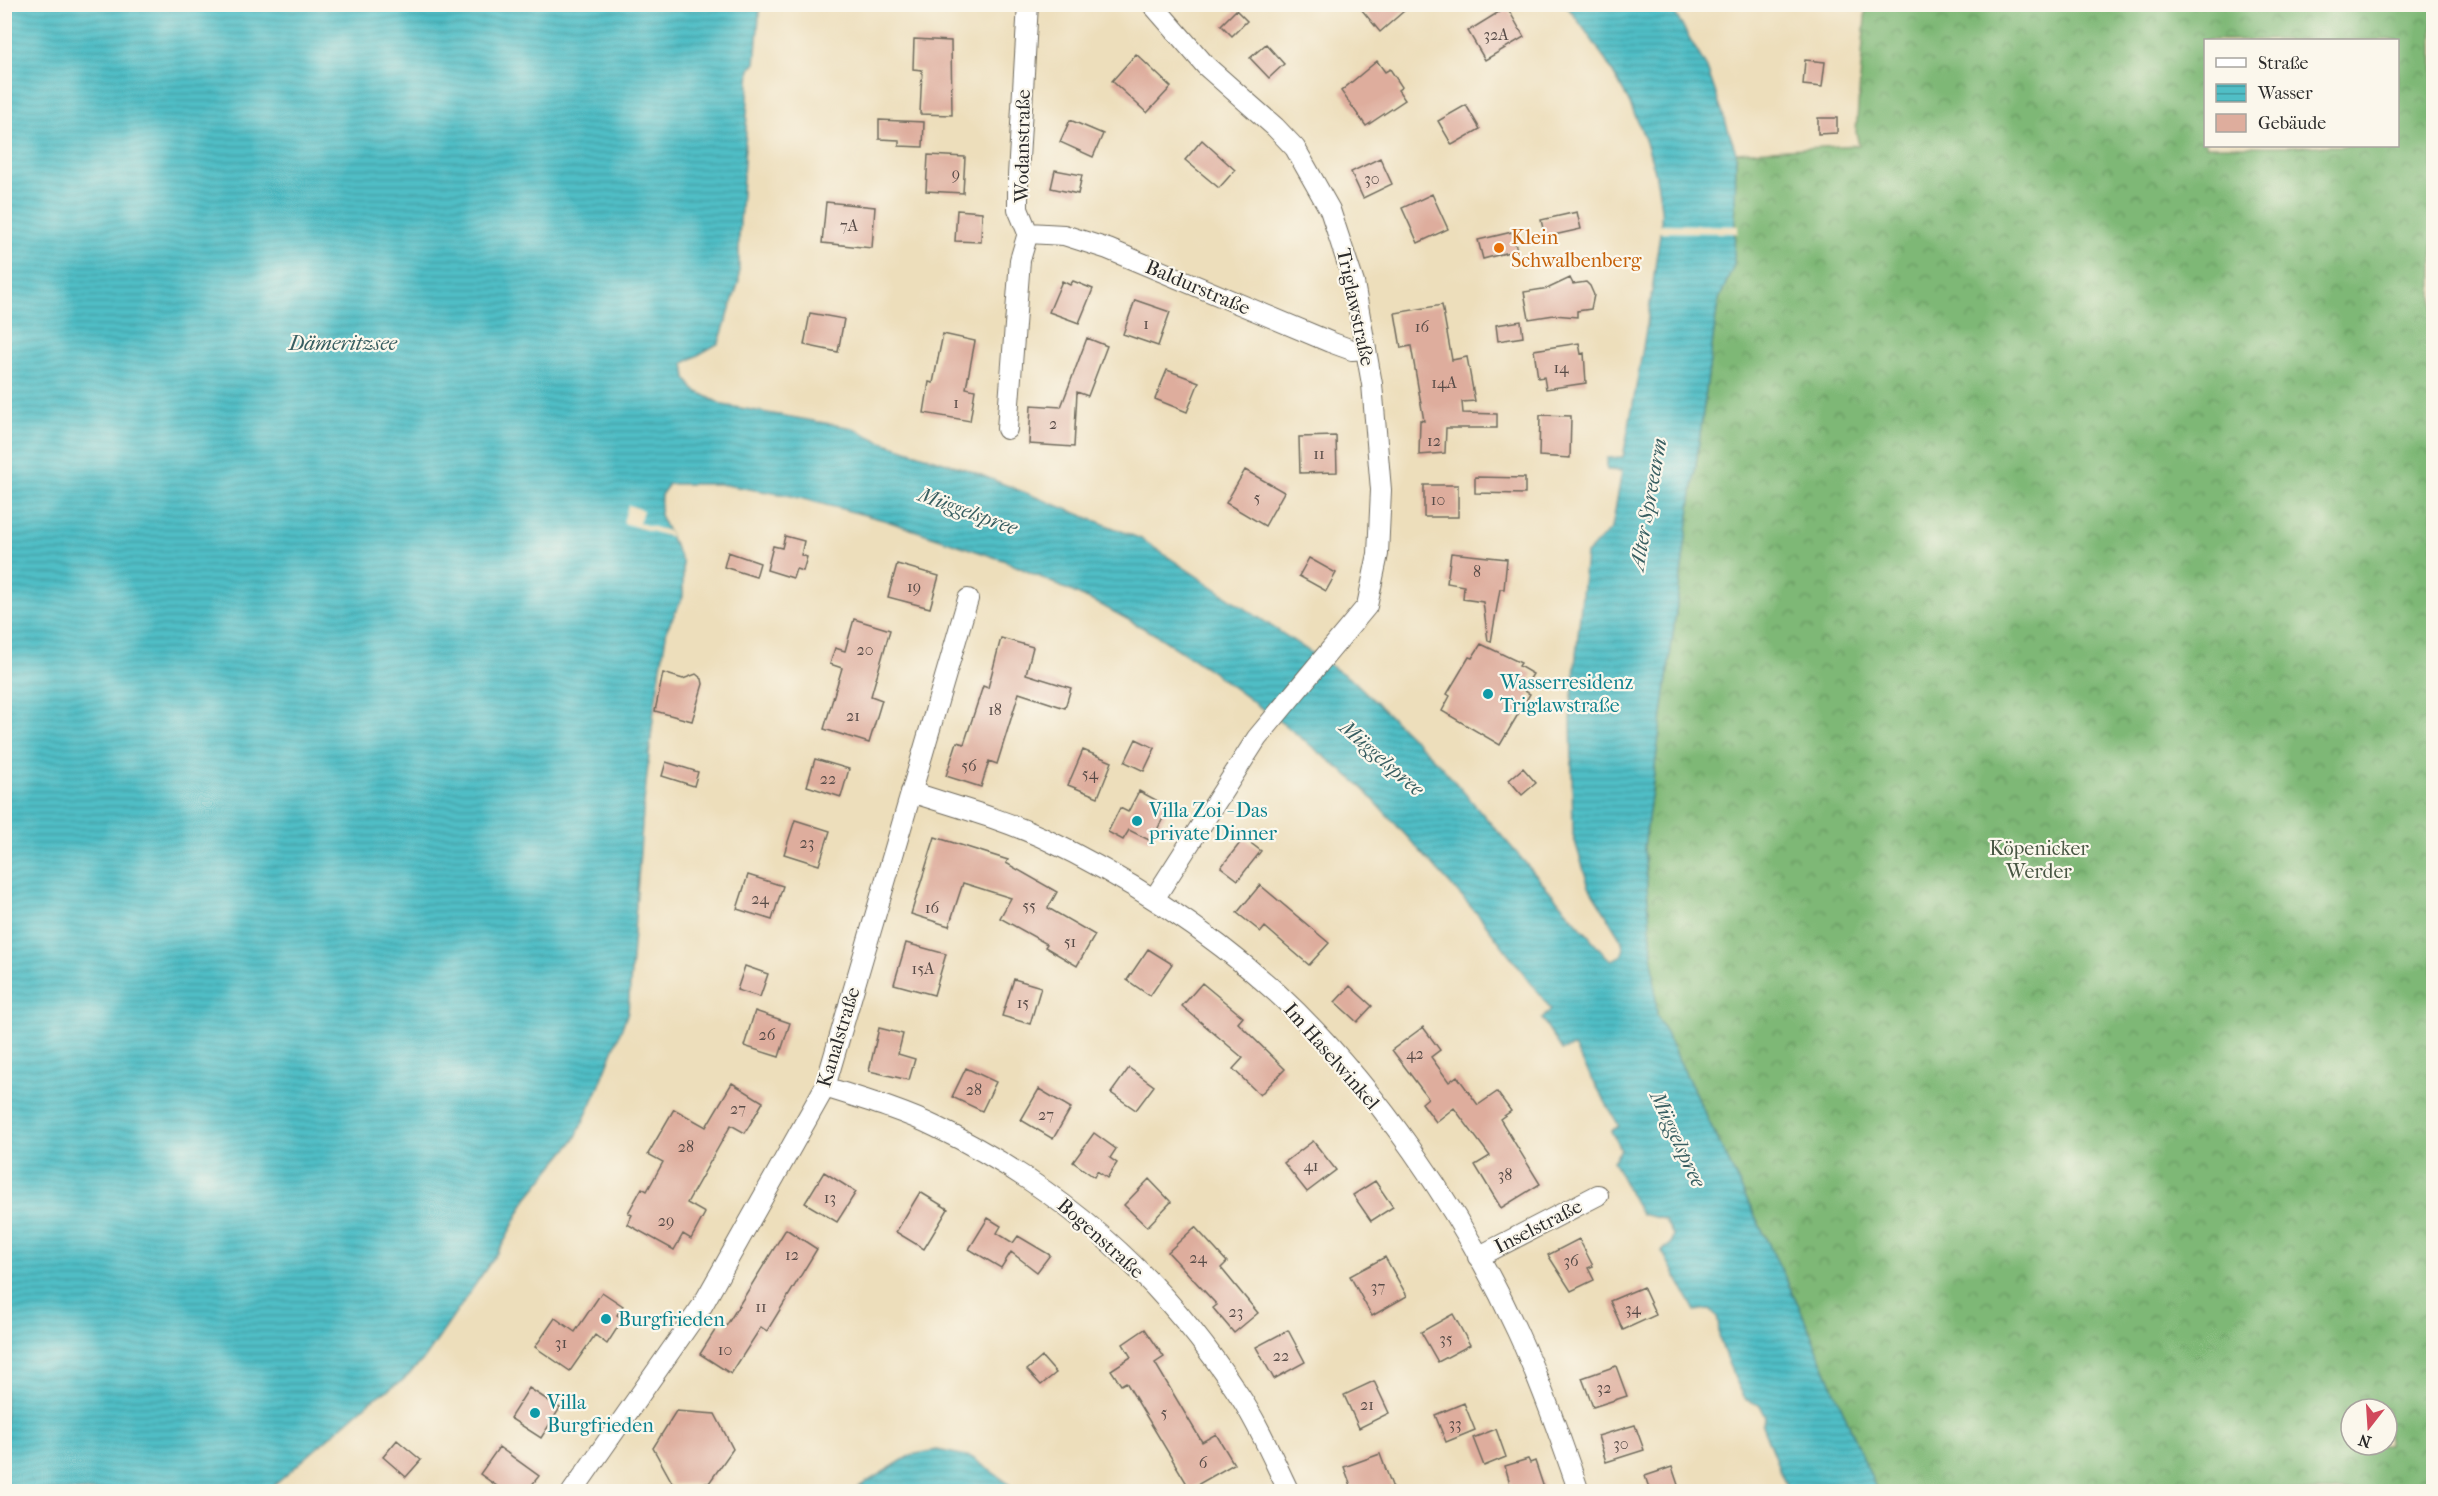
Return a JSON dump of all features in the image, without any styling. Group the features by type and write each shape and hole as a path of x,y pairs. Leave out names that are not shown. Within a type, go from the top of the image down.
{"street":[{"name":"Wodanstraße","path":"1028,4 1018,209 1028,233"},
{"name":"Triglawstraße","path":"1152,4 1206,66 1275,127 1310,171 1330,210 1354,283 1372,384 1380,462 1381,531 1374,580 1367,606 1257,738 1154,899"},
{"name":"Baldurstraße","path":"1028,233 1064,235 1108,249 1330,342 1352,350 1366,349"},
{"path":"1007,429 1020,260 1028,233"},
{"name":"Kanalstraße","path":"573,1491 702,1306 825,1087 968,598"},
{"name":"Im Haselwinkel","path":"911,792 1040,837 1154,899 1277,993 1374,1101 1427,1173 1478,1257 1516,1330 1549,1407 1579,1491"},
{"name":"Bogenstraße","path":"825,1087 897,1111 963,1141 1021,1173 1096,1228 1146,1276 1186,1322 1218,1364 1265,1440 1289,1491"},
{"name":"Inselstraße","path":"1478,1257 1598,1195"}],"green space":[{"name":"Köpenicker Werder","path":"1866,5 2433,5 2433,1491 1877,1491 1799,1306 1657,1015 1644,848 1718,302 1734,265 1736,152 1859,145 1856,132"}],"water":[{"name":"Dämeritzsee","path":"5,5 760,5 755,64 750,69 739,238 739,281 719,343 684,363 686,378 694,390 723,405 853,428 879,441 971,471 1141,539 1355,682 1441,766 1606,956 1612,960 1621,956 1624,949 1621,939 1589,887 1573,835 1571,707 1586,554 1612,528 1622,471 1607,470 1607,458 1623,457 1648,316 1661,231 1661,209 1650,153 1628,100 1599,51 1566,5 1670,5 1707,68 1736,152 1734,265 1718,302 1644,848 1657,1015 1799,1306 1877,1491 1788,1491 1762,1425 1766,1417 1760,1405 1746,1400 1730,1368 1715,1315 1710,1309 1695,1311 1662,1251 1671,1244 1673,1235 1664,1219 1641,1214 1613,1161 1621,1150 1611,1131 1619,1126 1574,1047 1562,1050 1542,1019 1551,1009 1481,918 1360,785 1290,729 1207,668 1158,636 1103,606 1003,560 884,520 792,496 719,484 669,484 661,495 660,515 683,563 683,597 667,629 654,710 643,812 628,1012 599,1087 575,1139 527,1198 503,1244 425,1358 402,1381 369,1402 268,1491 5,1492"},
{"path":"937,1450 971,1457 1009,1484 1013,1491 852,1491 911,1455"}],"pier":[{"path":"1657,224 1738,226 1738,233 1656,232"},
{"path":"628,505 643,510 639,523 668,531 671,537 623,523"}],"building":[{"path":"1357,4 1412,4 1380,32"},
{"path":"1507,7 1524,37 1485,60 1468,31"},
{"path":"1236,10 1247,21 1232,36 1221,25"},
{"path":"914,39 951,41 952,115 920,114 922,70 913,69"},
{"path":"1266,44 1284,64 1269,78 1250,58"},
{"path":"1136,54 1171,87 1147,113 1112,81"},
{"path":"1805,60 1825,62 1822,87 1803,85"},
{"path":"1377,61 1385,72 1390,69 1402,87 1398,90 1405,100 1366,126 1341,91"},
{"path":"1466,105 1480,129 1452,145 1438,121"},
{"path":"1818,118 1837,118 1837,133 1818,134"},
{"path":"879,120 924,122 923,147 899,146 899,140 879,139"},
{"path":"1070,120 1103,134 1093,157 1060,142"},
{"path":"1202,140 1235,170 1219,188 1185,160"},
{"path":"928,155 965,157 963,193 926,191"},
{"path":"1380,158 1392,184 1363,198 1351,172"},
{"path":"1055,170 1082,175 1078,194 1051,188"},
{"path":"1432,194 1448,229 1418,243 1402,208"},
{"path":"826,202 875,207 872,248 822,243"},
{"path":"957,210 982,212 981,242 955,241"},
{"path":"1577,212 1581,229 1545,237 1541,220"},
{"path":"1512,232 1517,250 1483,259 1478,240"},
{"path":"1570,278 1573,284 1586,282 1590,286 1594,295 1591,309 1577,311 1577,317 1554,315 1529,319 1524,292 1549,288"},
{"path":"1062,281 1070,285 1073,281 1093,289 1079,323 1049,312"},
{"path":"1135,300 1170,312 1158,346 1123,334"},
{"path":"1442,305 1452,360 1467,357 1475,401 1462,402 1463,413 1497,414 1497,428 1446,428 1445,453 1419,455 1420,420 1424,421 1411,346 1401,348 1395,313"},
{"path":"810,313 844,319 838,352 804,345"},
{"path":"1521,321 1523,337 1498,341 1496,325"},
{"path":"943,334 975,341 966,388 975,390 970,421 924,413 929,382 933,383"},
{"path":"1087,338 1107,346 1088,396 1077,392 1074,447 1029,444 1031,405 1061,407"},
{"path":"1579,343 1581,354 1584,353 1586,383 1546,389 1544,377 1538,378 1534,350"},
{"path":"1167,370 1199,382 1187,412 1155,399"},
{"path":"1540,415 1571,416 1570,458 1539,456"},
{"path":"1336,436 1337,472 1300,473 1299,437"},
{"path":"1245,470 1284,492 1265,526 1226,503"},
{"path":"1475,477 1525,478 1525,494 1475,493"},
{"path":"1424,485 1458,485 1458,517 1424,517"},
{"path":"785,536 804,541 801,555 807,557 803,571 796,569 793,578 767,570 773,546 782,548"},
{"path":"728,552 760,563 756,577 724,567"},
{"path":"1451,553 1507,559 1504,589 1500,589 1491,642 1488,641 1483,602 1463,599 1464,586 1447,583"},
{"path":"1309,558 1336,573 1326,591 1299,576"},
{"path":"897,564 939,576 930,608 888,597"},
{"path":"854,619 890,630 871,696 882,700 869,743 824,729 842,668 830,664 835,648 845,651"},
{"path":"1001,638 1033,647 1026,674 1071,688 1065,708 1019,693 997,764 989,761 981,787 946,776 957,742 964,744 983,686 988,688"},
{"name":"Wasserresidenz Triglawstraße","path":"1481,644 1521,663 1519,666 1533,674 1523,690 1530,694 1500,745 1442,711 1450,696 1447,694 1469,657 1472,658"},
{"path":"663,673 683,679 696,674 702,679 703,684 692,721 655,711"},
{"path":"1136,739 1155,748 1144,771 1125,762"},
{"path":"1083,750 1112,762 1098,797 1068,785"},
{"path":"815,759 849,769 841,797 807,786"},
{"path":"666,762 698,772 694,786 662,776"},
{"path":"1523,768 1536,783 1522,795 1509,780"},
{"name":"Villa Zoi - Das private Dinner","path":"1139,791 1169,807 1151,841 1129,830 1123,840 1108,832 1120,808 1128,812"},
{"path":"795,820 830,831 819,865 784,854"},
{"path":"935,837 1008,860 1006,863 1057,892 1048,908 1095,935 1077,966 1045,947 1047,944 1000,918 1011,898 963,883 949,926 911,914"},
{"path":"1244,838 1261,851 1238,880 1221,867"},
{"path":"748,875 783,886 772,920 737,909"},
{"path":"1260,885 1329,943 1309,965 1265,927 1261,932 1237,913"},
{"path":"906,943 946,954 934,995 894,984"},
{"path":"1148,949 1172,964 1150,996 1127,980"},
{"path":"745,966 768,974 760,997 737,990"},
{"path":"1014,979 1041,987 1030,1024 1002,1016"},
{"path":"1202,983 1243,1017 1238,1023 1285,1069 1260,1095 1233,1069 1243,1058 1182,1006"},
{"path":"1350,986 1372,1006 1357,1022 1335,1002"},
{"path":"755,1011 790,1023 779,1057 744,1046"},
{"path":"1423,1027 1440,1050 1431,1057 1449,1082 1457,1076 1478,1105 1497,1092 1511,1111 1500,1119 1540,1184 1501,1208 1475,1165 1490,1156 1454,1108 1436,1122 1422,1103 1428,1098 1392,1050"},
{"path":"879,1028 903,1034 898,1054 915,1059 909,1080 869,1071"},
{"path":"966,1068 996,1082 982,1111 952,1097"},
{"path":"1129,1068 1154,1086 1136,1110 1111,1093"},
{"path":"732,1083 763,1102 745,1133 731,1125 687,1203 705,1213 691,1239 683,1234 674,1250 627,1224 632,1215 628,1213 642,1188 647,1191 663,1162 648,1154 674,1109 706,1127"},
{"path":"1039,1089 1071,1108 1053,1139 1021,1120"},
{"path":"1094,1133 1116,1149 1110,1158 1117,1163 1107,1178 1097,1171 1094,1177 1073,1162"},
{"path":"1313,1141 1336,1170 1307,1192 1284,1163"},
{"path":"824,1172 856,1192 837,1222 805,1203"},
{"path":"1149,1179 1171,1202 1147,1227 1124,1205"},
{"path":"1375,1181 1393,1207 1371,1221 1353,1195"},
{"path":"920,1192 948,1209 924,1249 896,1232"},
{"path":"988,1218 1001,1226 997,1233 1013,1243 1018,1236 1050,1255 1037,1272 1011,1252 1001,1268 969,1249"},
{"path":"1195,1227 1227,1262 1221,1268 1258,1313 1234,1333 1213,1308 1217,1305 1168,1252"},
{"path":"786,1229 817,1249 767,1331 761,1327 731,1374 700,1354 719,1324 725,1328"},
{"path":"1579,1239 1593,1266 1588,1268 1594,1280 1571,1291 1548,1255"},
{"path":"1385,1257 1407,1296 1372,1316 1350,1276"},
{"path":"1643,1287 1656,1315 1623,1330 1610,1301"},
{"path":"602,1292 623,1306 617,1315 623,1319 607,1344 595,1335 570,1371 535,1347 555,1318 575,1332"},
{"path":"1453,1314 1470,1345 1438,1362 1421,1332"},
{"path":"1145,1329 1164,1357 1155,1363 1202,1442 1216,1434 1234,1464 1190,1489 1126,1382 1121,1385 1111,1370 1131,1357 1123,1344"},
{"path":"1288,1330 1305,1362 1274,1379 1256,1347"},
{"path":"1042,1357 1056,1373 1041,1385 1027,1370"},
{"path":"1616,1366 1627,1396 1593,1407 1582,1378"},
{"path":"1374,1381 1389,1413 1359,1428 1344,1395"},
{"name":"Villa Burgfrieden","path":"529,1388 560,1408 541,1438 510,1418"},
{"path":"1464,1403 1475,1430 1446,1442 1435,1415"},
{"path":"676,1411 715,1414 733,1449 709,1483 673,1484 653,1448"},
{"path":"1635,1425 1644,1450 1606,1462 1598,1436"},
{"path":"1496,1429 1506,1457 1484,1466 1473,1438"},
{"path":"397,1440 421,1460 406,1477 383,1457"},
{"path":"499,1447 539,1476 527,1491 504,1491 480,1474"},
{"path":"1380,1454 1394,1491 1353,1491 1344,1467"},
{"path":"1528,1459 1530,1463 1535,1461 1544,1488 1532,1491 1512,1491 1505,1466"},
{"path":"1672,1467 1680,1491 1650,1491 1645,1476"}],"place":[{"name":"Klein Schwalbenberg","path":"1499,248"},
{"name":"Wasserresidenz Triglawstraße","path":"1488,694"},
{"name":"Villa Zoi - Das private Dinner","path":"1137,821"},
{"name":"Burgfrieden","path":"606,1319"},
{"name":"Villa Burgfrieden","path":"535,1413"}],"water label":[{"name":"Alter Spreearm","path":"1648,504"},
{"name":"Müggelspree","path":"968,511"},
{"name":"Müggelspree","path":"1382,758"},
{"name":"Müggelspree","path":"1678,1139"}]}
